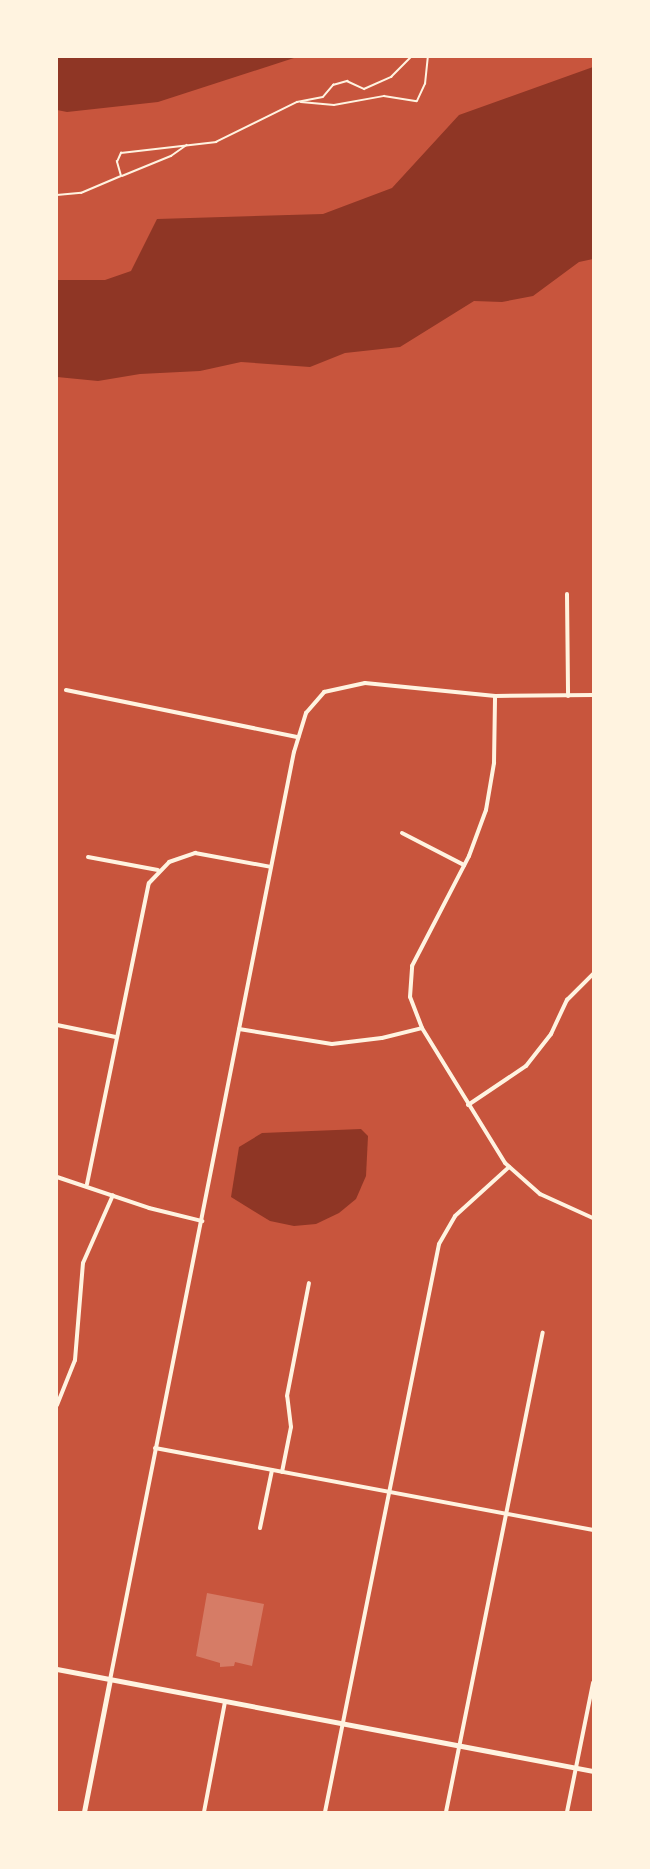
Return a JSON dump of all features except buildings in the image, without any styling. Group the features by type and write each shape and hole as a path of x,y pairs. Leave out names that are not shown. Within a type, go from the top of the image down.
{"street":[{"path":"567,594 568,696"},
{"path":"84,1812 298,737 313,701 324,692 341,687 386,684 495,696 593,695"},
{"path":"66,690 298,737"},
{"path":"495,696 491,787 478,834 412,966 410,997 422,1028 468,1105 509,1167 540,1194 593,1218"},
{"path":"402,833 464,865"},
{"path":"87,1184 145,896 158,870 175,859 195,853 272,867"},
{"path":"88,857 158,870"},
{"path":"468,1105 526,1066 551,1034 567,1000 593,974"},
{"path":"57,1025 116,1037"},
{"path":"239,1029 332,1044 382,1038 422,1028"},
{"path":"325,1812 439,1244 455,1216 509,1167"},
{"path":"57,1177 87,1184 113,1195 202,1221"},
{"path":"57,1405 75,1360 81,1268 113,1195"},
{"path":"282,1472 291,1427 287,1396 309,1283"},
{"path":"446,1812 543,1333"},
{"path":"155,1448 593,1530"},
{"path":"260,1528 272,1470"},
{"path":"57,1669 593,1771"},
{"path":"567,1812 593,1683"},
{"path":"204,1812 225,1702"}],"path":[{"path":"121,176 117,162 121,153 233,136 297,102 323,97 333,85 347,81 364,89 391,78 411,57"},
{"path":"297,102 334,105 384,96 417,101 425,84 428,57"},
{"path":"57,195 81,193 171,156 188,144"}],"shaded area":[{"path":"57,57 297,57 158,102 67,112 57,110"},
{"path":"593,67 593,259 579,262 533,296 502,302 474,301 400,347 345,353 310,367 241,362 200,371 140,374 98,381 57,377 57,280 105,280 131,271 157,219 323,214 392,188 459,115"},
{"path":"361,1129 368,1136 366,1176 356,1199 339,1213 316,1224 294,1226 270,1221 231,1197 239,1147 262,1133"}]}
